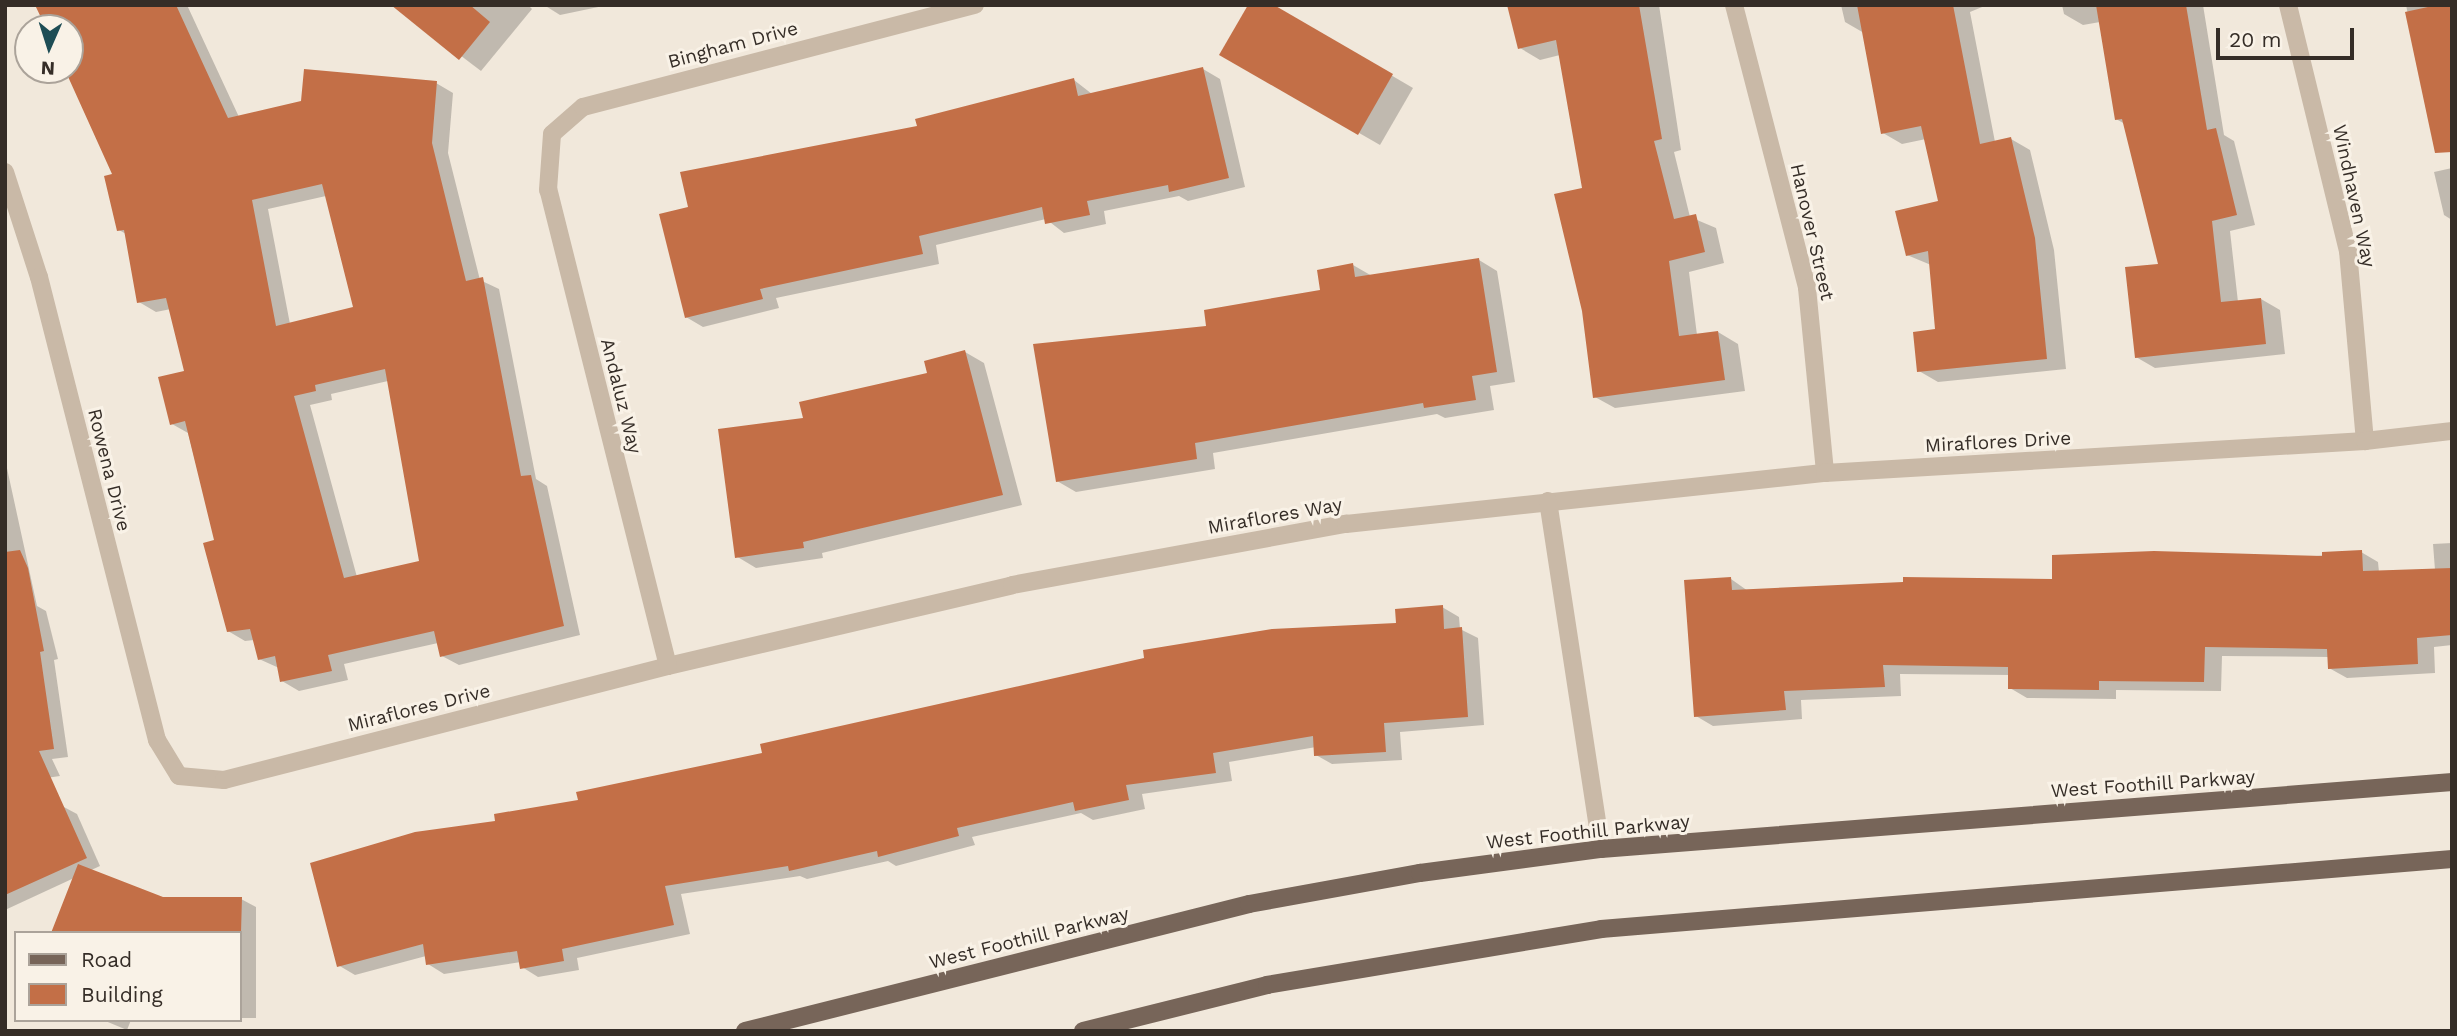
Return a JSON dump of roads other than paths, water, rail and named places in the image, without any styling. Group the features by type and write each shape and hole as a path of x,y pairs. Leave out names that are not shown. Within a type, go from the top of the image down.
{"main road":[{"name":"West Foothill Parkway","path":"745,1031 1249,904 1420,873 1601,849 2452,782"},
{"path":"1083,1031 1267,985 1601,929 2452,859"}],"street":[{"name":"Bingham Drive","path":"552,134 583,107 975,5"},
{"name":"Hanover Street","path":"1734,5 1807,288 1825,473"},
{"name":"Windhaven Way","path":"2288,5 2348,251 2365,441"},
{"name":"Andaluz Way","path":"552,134 548,190 668,666"},
{"name":"Rowena Drive","path":"5,172 39,277 157,740 178,776"},
{"name":"Miraflores Drive","path":"1548,501 1825,473 2365,441 2452,430"},
{"name":"Miraflores Way","path":"668,666 1012,585 1346,524 1548,501"},
{"path":"1548,501 1601,849"},
{"name":"Miraflores Drive","path":"178,776 224,780 668,666"}]}
